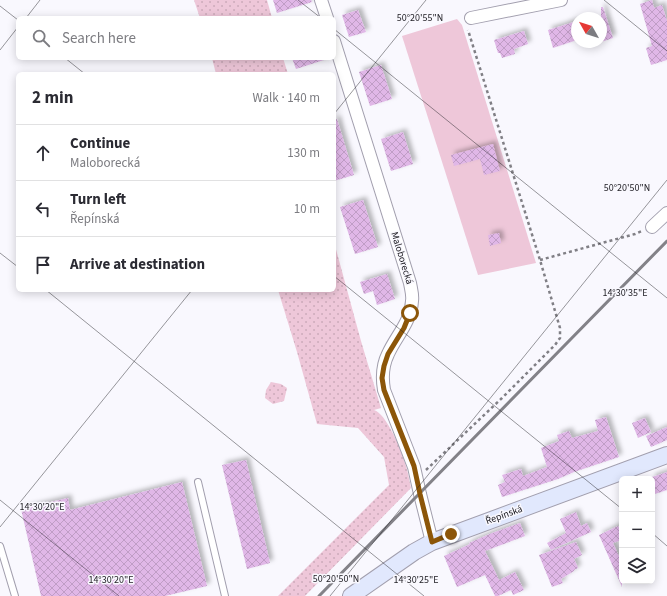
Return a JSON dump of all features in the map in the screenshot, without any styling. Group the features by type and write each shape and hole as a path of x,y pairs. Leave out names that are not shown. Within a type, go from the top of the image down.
{"street":[{"path":"321,0 326,16"},
{"path":"471,18 561,0"},
{"name":"Maloborecká","path":"336,46 410,283 413,300 410,313 404,328 388,354 382,378 384,390 414,466 432,542"},
{"path":"652,227 667,213"},
{"name":"Řepínská","path":"351,596 414,552 432,542 667,455"}],"lane":[{"path":"198,482 225,596"},
{"path":"0,546 15,596"}],"path":[{"path":"416,478 502,398 555,345 560,338 560,328 540,260 468,30"},
{"path":"540,260 635,234 652,227"}],"shaded area":[{"path":"194,0 267,0 271,16 199,16"},
{"path":"457,19 462,25 536,263 478,275 402,36"},
{"path":"212,60 284,60 287,72 216,72"},
{"path":"336,249 381,408 374,410 383,418 397,442 406,466 411,488 305,596 278,596 389,485 384,457 358,428 317,424 279,292 336,292"},
{"path":"271,382 281,384 287,388 284,401 273,404 265,398 266,390"}],"building":[{"path":"273,0 311,0 312,2 277,13"},
{"path":"652,0 654,8 662,5 667,21 667,60 651,65 646,48 652,46 640,4"},
{"path":"601,7 603,7 605,12 601,12"},
{"path":"358,10 366,32 349,37 342,15"},
{"path":"607,19 613,38 607,40"},
{"path":"571,23 571,42 553,48 548,30"},
{"path":"524,31 528,44 514,49 515,54 502,58 500,53 498,53 494,40"},
{"path":"293,60 324,60 296,69"},
{"path":"381,65 392,99 370,106 359,72"},
{"path":"336,119 354,175 336,180"},
{"path":"403,132 413,164 391,171 381,139"},
{"path":"493,144 500,171 484,175 480,159 454,166 451,155"},
{"path":"363,200 378,247 355,254 340,207"},
{"path":"499,233 501,243 490,246 488,235"},
{"path":"387,274 395,299 377,305 373,291 364,294 360,282"},
{"path":"606,417 619,457 502,497 498,485 505,482 502,475 521,469 523,476 547,467 541,448 559,441 557,435 569,431 572,438 598,431 595,420"},
{"path":"645,418 651,432 638,438 632,423"},
{"path":"667,427 667,440 651,447 646,436"},
{"path":"246,460 270,563 247,569 222,465"},
{"path":"667,472 667,490 655,494 655,476"},
{"path":"182,482 207,586 165,596 41,596 21,509 68,498 70,510"},
{"path":"576,512 581,526 587,523 591,532 551,550 547,543 566,533 560,519"},
{"path":"520,523 525,536 485,551 499,580 515,572 524,590 513,595 511,590 495,596 485,575 457,587 444,556 492,533"},
{"path":"618,526 619,541 613,543 619,556 619,580 599,535"},
{"path":"576,542 582,555 574,559 578,568 561,579 563,583 552,587 539,555"}],"railway":[{"path":"319,596 667,241"}],"route":[{"path":"410,313 404,328 388,354 382,378 384,390 414,466 432,542 451,534"}]}
